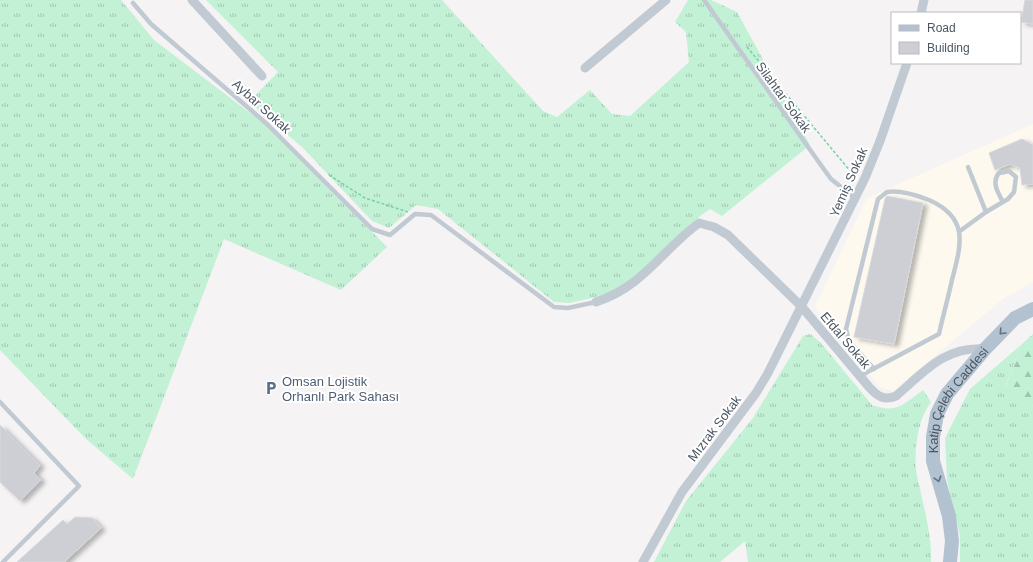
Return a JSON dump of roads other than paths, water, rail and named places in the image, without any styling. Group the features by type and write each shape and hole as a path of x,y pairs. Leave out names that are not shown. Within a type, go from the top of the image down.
{"main road":[{"name":"Katip Çelebi Caddesi","path":"950,562 952,541 949,516 933,461 933,437 938,414 947,394 986,349 1015,318 1033,309"}],"street":[{"path":"192,0 262,76"},
{"path":"585,68 666,0"},
{"path":"921,12 924,0"},
{"name":"Yemiş Sokak","path":"802,307 862,185 880,141 907,64"},
{"name":"Efdal Sokak","path":"596,302 619,293 640,278 699,223 714,227 728,235 802,307 875,394 889,399 896,396 935,362 948,354 965,349 986,349"},
{"name":"Mızrak Sokak","path":"643,562 682,492 756,392 768,373 802,307"}],"lane":[{"name":"Silahtar Sokak","path":"704,0 831,179 856,198"},
{"name":"Aybar Sokak","path":"133,3 151,24 267,124 372,229 390,235 415,214 431,215 554,307 568,308 596,302"},
{"path":"968,167 986,212"},
{"path":"960,231 986,212 1003,202 1011,196 1015,187 1016,176 1009,170 999,173 995,179 996,189 1003,202"},
{"path":"860,376 874,369 939,334 960,250 960,231 954,219 946,210 926,199 891,191 883,194 878,199 846,329 849,342 874,369"},
{"path":"0,402 79,486 3,562"}],"place":[{"name":"Omsan Lojistik Orhanlı Park Sahası","path":"271,388"}]}
